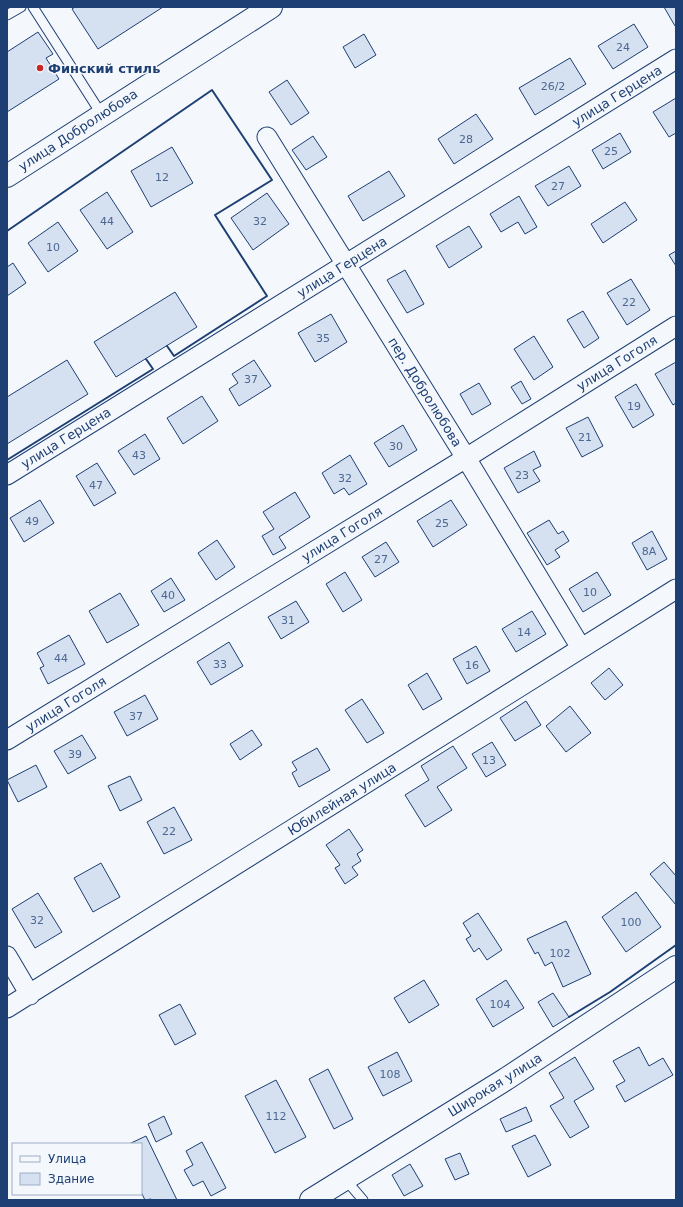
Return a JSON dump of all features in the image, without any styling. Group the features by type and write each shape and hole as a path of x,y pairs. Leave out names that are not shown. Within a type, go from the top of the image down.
{"street":[{"name":"улица Добролюбова","path":"7,176 271,7"},
{"name":"улица Герцена","path":"7,475 676,59"},
{"name":"пер. Добролюбова","path":"267,137 347,264 581,648"},
{"name":"улица Гоголя","path":"7,740 466,458 676,326"},
{"name":"Юбилейная улица","path":"7,1008 676,589"},
{"path":"7,956 30,995"},
{"name":"Широкая улица","path":"311,1200 506,1079 676,967"}],"lane":[{"path":"7,15 21,7"},
{"path":"33,7 102,115"},
{"path":"345,1179 363,1200"}],"building":[{"path":"75,7 163,7 98,49 72,9"},
{"path":"664,7 676,7 676,26 675,26"},
{"path":"634,24 648,47 613,69 598,46"},
{"path":"38,32 53,54 46,58 59,79 7,112 7,52"},
{"path":"364,34 376,55 355,68 343,47"},
{"path":"570,58 586,84 535,115 519,88"},
{"path":"287,80 309,113 291,125 269,92"},
{"path":"676,98 676,133 669,137 653,112"},
{"path":"476,114 493,139 454,164 438,139"},
{"path":"620,133 631,152 603,169 592,150"},
{"path":"313,136 327,157 306,170 292,150"},
{"path":"172,147 193,183 151,207 131,171"},
{"path":"569,166 581,186 548,206 535,186"},
{"path":"389,171 405,196 363,221 348,196"},
{"path":"107,192 133,232 107,249 80,210"},
{"path":"267,193 289,224 253,250 231,218"},
{"path":"519,196 537,227 525,234 518,222 501,232 490,214"},
{"path":"625,202 637,220 603,243 591,224"},
{"path":"58,222 78,251 48,272 28,243"},
{"path":"469,226 482,247 449,268 436,246"},
{"path":"676,251 676,266 669,255"},
{"path":"13,263 26,283 7,296 7,267"},
{"path":"405,270 424,304 407,313 387,280"},
{"path":"631,279 650,310 627,325 607,293"},
{"path":"175,292 197,327 116,377 94,342"},
{"path":"583,311 599,338 584,348 567,320"},
{"path":"331,314 347,342 315,362 298,333"},
{"path":"534,336 553,367 534,380 514,349"},
{"path":"67,360 88,394 7,444 7,397"},
{"path":"254,360 271,386 239,406 229,389 238,383 232,374"},
{"path":"676,362 676,403 673,405 655,374"},
{"path":"521,381 531,399 522,404 511,387"},
{"path":"479,383 491,404 472,415 460,394"},
{"path":"636,384 654,415 633,428 615,397"},
{"path":"202,396 218,421 183,444 167,418"},
{"path":"588,417 603,446 582,457 566,428"},
{"path":"403,425 417,450 389,467 374,443"},
{"path":"145,434 160,459 134,475 118,451"},
{"path":"534,451 541,466 533,470 540,481 518,493 504,468"},
{"path":"350,455 367,484 349,495 344,488 334,494 322,473"},
{"path":"97,463 116,493 94,506 76,476"},
{"path":"295,492 310,517 279,537 286,548 273,555 262,536 274,529 263,512"},
{"path":"40,500 54,523 24,542 10,518"},
{"path":"451,500 467,525 433,547 417,521"},
{"path":"549,520 558,534 563,531 569,541 555,550 560,557 547,565 527,533"},
{"path":"652,531 667,559 647,570 632,543"},
{"path":"217,540 235,567 216,580 198,553"},
{"path":"386,542 399,562 375,577 362,557"},
{"path":"345,572 362,600 343,612 326,584"},
{"path":"597,572 611,595 583,612 569,589"},
{"path":"171,578 185,600 164,612 151,591"},
{"path":"120,593 139,625 107,643 89,611"},
{"path":"296,601 309,622 281,639 268,617"},
{"path":"532,611 546,634 516,652 502,629"},
{"path":"69,635 85,664 48,684 40,668 44,666 37,653"},
{"path":"229,642 243,666 211,685 197,662"},
{"path":"476,646 490,671 467,684 453,659"},
{"path":"609,668 623,685 605,700 591,683"},
{"path":"427,673 442,699 423,710 408,685"},
{"path":"145,695 158,719 127,736 114,712"},
{"path":"362,699 384,733 367,743 345,710"},
{"path":"526,701 541,725 515,741 500,718"},
{"path":"570,706 591,733 566,752 546,726"},
{"path":"252,730 262,745 240,760 230,744"},
{"path":"82,735 96,758 68,774 54,751"},
{"path":"492,742 506,765 486,777 472,754"},
{"path":"453,746 467,768 437,787 452,810 425,827 405,795 429,780 421,766"},
{"path":"317,748 330,770 299,787 292,773 297,770 292,762"},
{"path":"36,765 47,787 18,802 7,780"},
{"path":"130,776 142,800 120,811 108,786"},
{"path":"174,807 192,840 164,854 147,822"},
{"path":"349,829 363,850 357,854 361,861 352,867 358,875 345,884 335,868 340,865 326,845"},
{"path":"664,862 676,876 676,905 650,874"},
{"path":"101,863 120,897 93,912 74,878"},
{"path":"636,892 661,927 626,952 602,917"},
{"path":"38,893 62,932 35,948 12,909"},
{"path":"478,913 502,950 487,960 479,948 474,952 466,939 471,936 463,923"},
{"path":"566,921 591,974 563,987 552,962 545,966 538,952 535,954 527,939"},
{"path":"424,980 439,1005 409,1023 394,998"},
{"path":"506,980 524,1008 493,1027 476,999"},
{"path":"553,993 569,1017 553,1027 538,1002"},
{"path":"180,1004 196,1034 175,1045 159,1015"},
{"path":"639,1047 649,1066 663,1058 673,1075 625,1102 616,1086 625,1081 613,1061"},
{"path":"397,1052 412,1081 383,1096 368,1067"},
{"path":"575,1057 594,1089 574,1101 589,1127 570,1138 550,1106 564,1098 549,1073"},
{"path":"328,1069 353,1119 334,1129 309,1079"},
{"path":"276,1080 306,1137 275,1153 245,1096"},
{"path":"526,1107 532,1121 506,1132 500,1119"},
{"path":"164,1116 172,1134 156,1142 148,1124"},
{"path":"535,1135 551,1165 528,1177 512,1146"},
{"path":"146,1136 177,1200 145,1200 142,1194 142,1143 131,1143"},
{"path":"202,1142 226,1188 211,1196 203,1181 193,1186 184,1170 193,1165 186,1151"},
{"path":"460,1153 469,1174 455,1180 445,1159"},
{"path":"410,1164 423,1186 404,1196 392,1175"}],"wall":[{"path":"7,231 212,90 272,180 215,215 267,296 174,356 167,346"},
{"path":"7,460 153,369 146,359"},
{"path":"569,1017 610,992 676,945"}],"place":[{"name":"Финский стиль","path":"40,68"}]}
